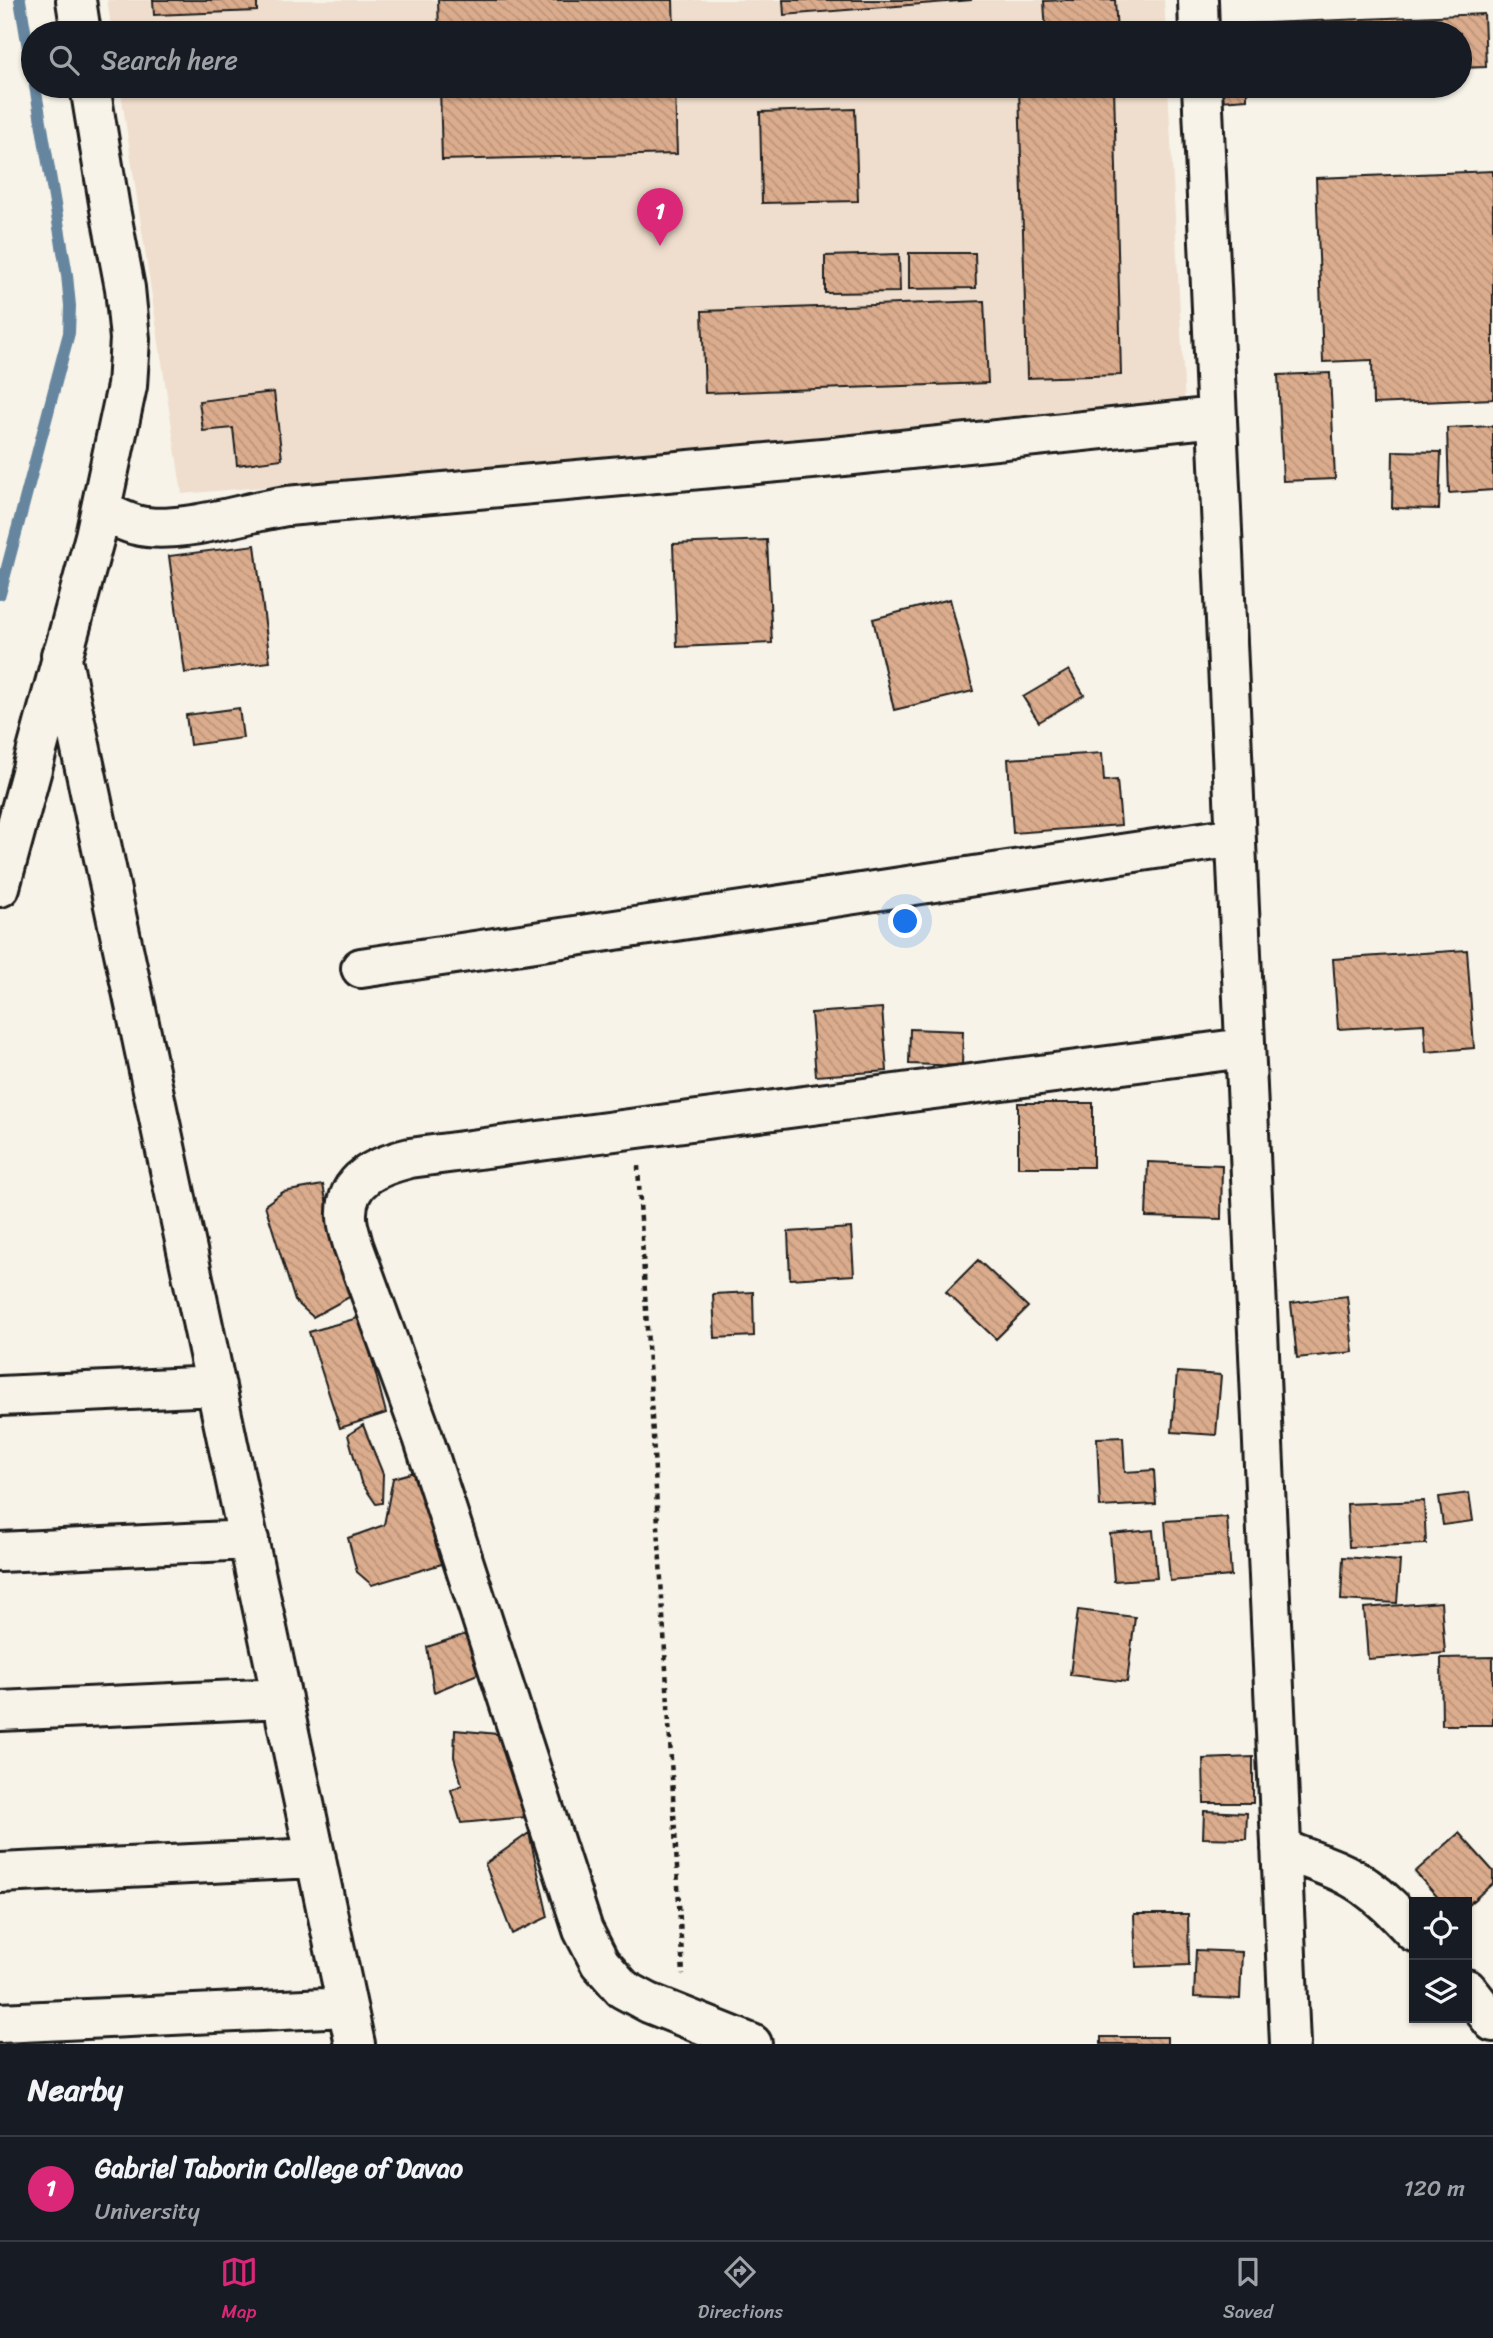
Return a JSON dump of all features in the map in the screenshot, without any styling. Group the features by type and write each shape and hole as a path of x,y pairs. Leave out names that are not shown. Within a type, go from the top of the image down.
{"street":[{"path":"76,0 79,21"},
{"path":"1198,0 1199,21"},
{"path":"0,887 101,511 127,386 130,339 125,288 92,98"},
{"path":"1203,98 1290,2044"},
{"path":"101,511 137,525 161,528 193,525 287,506 834,457 1217,417"},
{"path":"61,655 355,2044"},
{"path":"360,968 1235,837"},
{"path":"752,2044 649,2003 623,1989 600,1963 583,1930 464,1558 353,1245 347,1217 349,1195 366,1174 386,1164 410,1158 1244,1048"},
{"path":"0,1396 216,1386"},
{"path":"0,1552 249,1540"},
{"path":"0,1711 282,1698"},
{"path":"1281,1849 1364,1885 1387,1903 1409,1927"},
{"path":"0,1873 316,1858"},
{"path":"1472,1995 1493,2022"},
{"path":"0,2023 347,2007"}],"path":[{"path":"636,1128 686,2018"}],"shaded area":[{"path":"107,0 1164,0 1165,21 110,21"},
{"path":"122,98 1169,98 1185,406 182,494"}],"building":[{"path":"153,0 257,0 257,11 154,15"},
{"path":"438,0 673,0 674,21 439,21"},
{"path":"783,0 972,0 784,15"},
{"path":"1115,0 1116,21 1045,21 1044,1"},
{"path":"1484,14 1486,67 1472,68 1472,21 1317,21"},
{"path":"440,98 675,98 677,154 442,160"},
{"path":"1019,98 1114,98 1121,375 1027,378"},
{"path":"1220,98 1247,98 1247,99 1220,101"},
{"path":"855,109 858,201 762,203 760,112"},
{"path":"1493,171 1493,399 1373,404 1372,360 1323,362 1316,178"},
{"path":"909,253 975,253 976,288 909,289"},
{"path":"899,254 900,292 825,293 825,256"},
{"path":"984,301 988,383 705,393 702,311"},
{"path":"1330,373 1335,479 1283,481 1278,375"},
{"path":"274,392 282,459 237,465 233,428 203,431 199,401"},
{"path":"1493,426 1493,490 1449,493 1447,428"},
{"path":"1393,451 1441,452 1439,509 1392,508"},
{"path":"767,540 772,643 677,647 673,544"},
{"path":"255,545 270,662 185,673 169,556"},
{"path":"950,599 973,691 894,710 873,619"},
{"path":"1069,670 1084,695 1039,722 1023,697"},
{"path":"239,708 243,738 190,745 186,715"},
{"path":"1102,753 1104,781 1117,780 1121,825 1013,833 1008,759"},
{"path":"1467,950 1474,1048 1426,1052 1424,1024 1338,1029 1333,959"},
{"path":"882,1008 887,1071 816,1076 811,1013"},
{"path":"910,1029 963,1031 962,1066 909,1064"},
{"path":"1018,1103 1093,1103 1093,1167 1018,1167"},
{"path":"1148,1162 1222,1165 1221,1219 1146,1217"},
{"path":"323,1185 332,1230 353,1295 313,1317 295,1301 265,1205 283,1192"},
{"path":"851,1228 854,1275 790,1279 788,1232"},
{"path":"978,1260 1028,1307 996,1339 946,1292"},
{"path":"753,1292 754,1336 715,1338 713,1294"},
{"path":"1347,1296 1353,1352 1297,1358 1291,1303"},
{"path":"361,1317 386,1413 340,1428 309,1332"},
{"path":"1177,1372 1221,1375 1216,1435 1172,1432"},
{"path":"363,1425 383,1474 382,1503 376,1504 361,1482 348,1435"},
{"path":"1123,1437 1125,1472 1154,1470 1156,1504 1100,1507 1097,1438"},
{"path":"418,1471 455,1560 372,1585 357,1572 348,1538 384,1525 393,1478"},
{"path":"1469,1493 1473,1521 1443,1525 1439,1497"},
{"path":"1424,1501 1426,1544 1349,1547 1347,1504"},
{"path":"1227,1517 1231,1576 1170,1581 1165,1521"},
{"path":"1153,1530 1157,1578 1114,1581 1110,1534"},
{"path":"1343,1557 1400,1561 1397,1603 1341,1600"},
{"path":"1441,1602 1445,1653 1368,1659 1364,1608"},
{"path":"1078,1610 1135,1617 1127,1682 1070,1675"},
{"path":"469,1633 485,1671 434,1692 427,1647"},
{"path":"1493,1657 1493,1725 1442,1725 1441,1658"},
{"path":"455,1730 508,1735 526,1817 461,1823 451,1790 462,1785 454,1757"},
{"path":"1253,1757 1253,1803 1204,1803 1203,1759"},
{"path":"1204,1811 1247,1813 1246,1839 1203,1838"},
{"path":"529,1833 548,1917 512,1934 485,1864"},
{"path":"1459,1833 1493,1871 1493,1883 1472,1902 1472,1897 1438,1897 1415,1872"},
{"path":"1134,1914 1188,1914 1189,1965 1136,1967"},
{"path":"1196,1950 1242,1952 1240,1999 1194,1997"},
{"path":"1101,2037 1167,2037 1167,2044 1101,2044"}],"waterway":[{"path":"20,0 24,21"},
{"path":"0,594 69,333 67,275 37,98"}],"place":[{"name":"Gabriel Taborin College of Davao","path":"660,246"}]}
